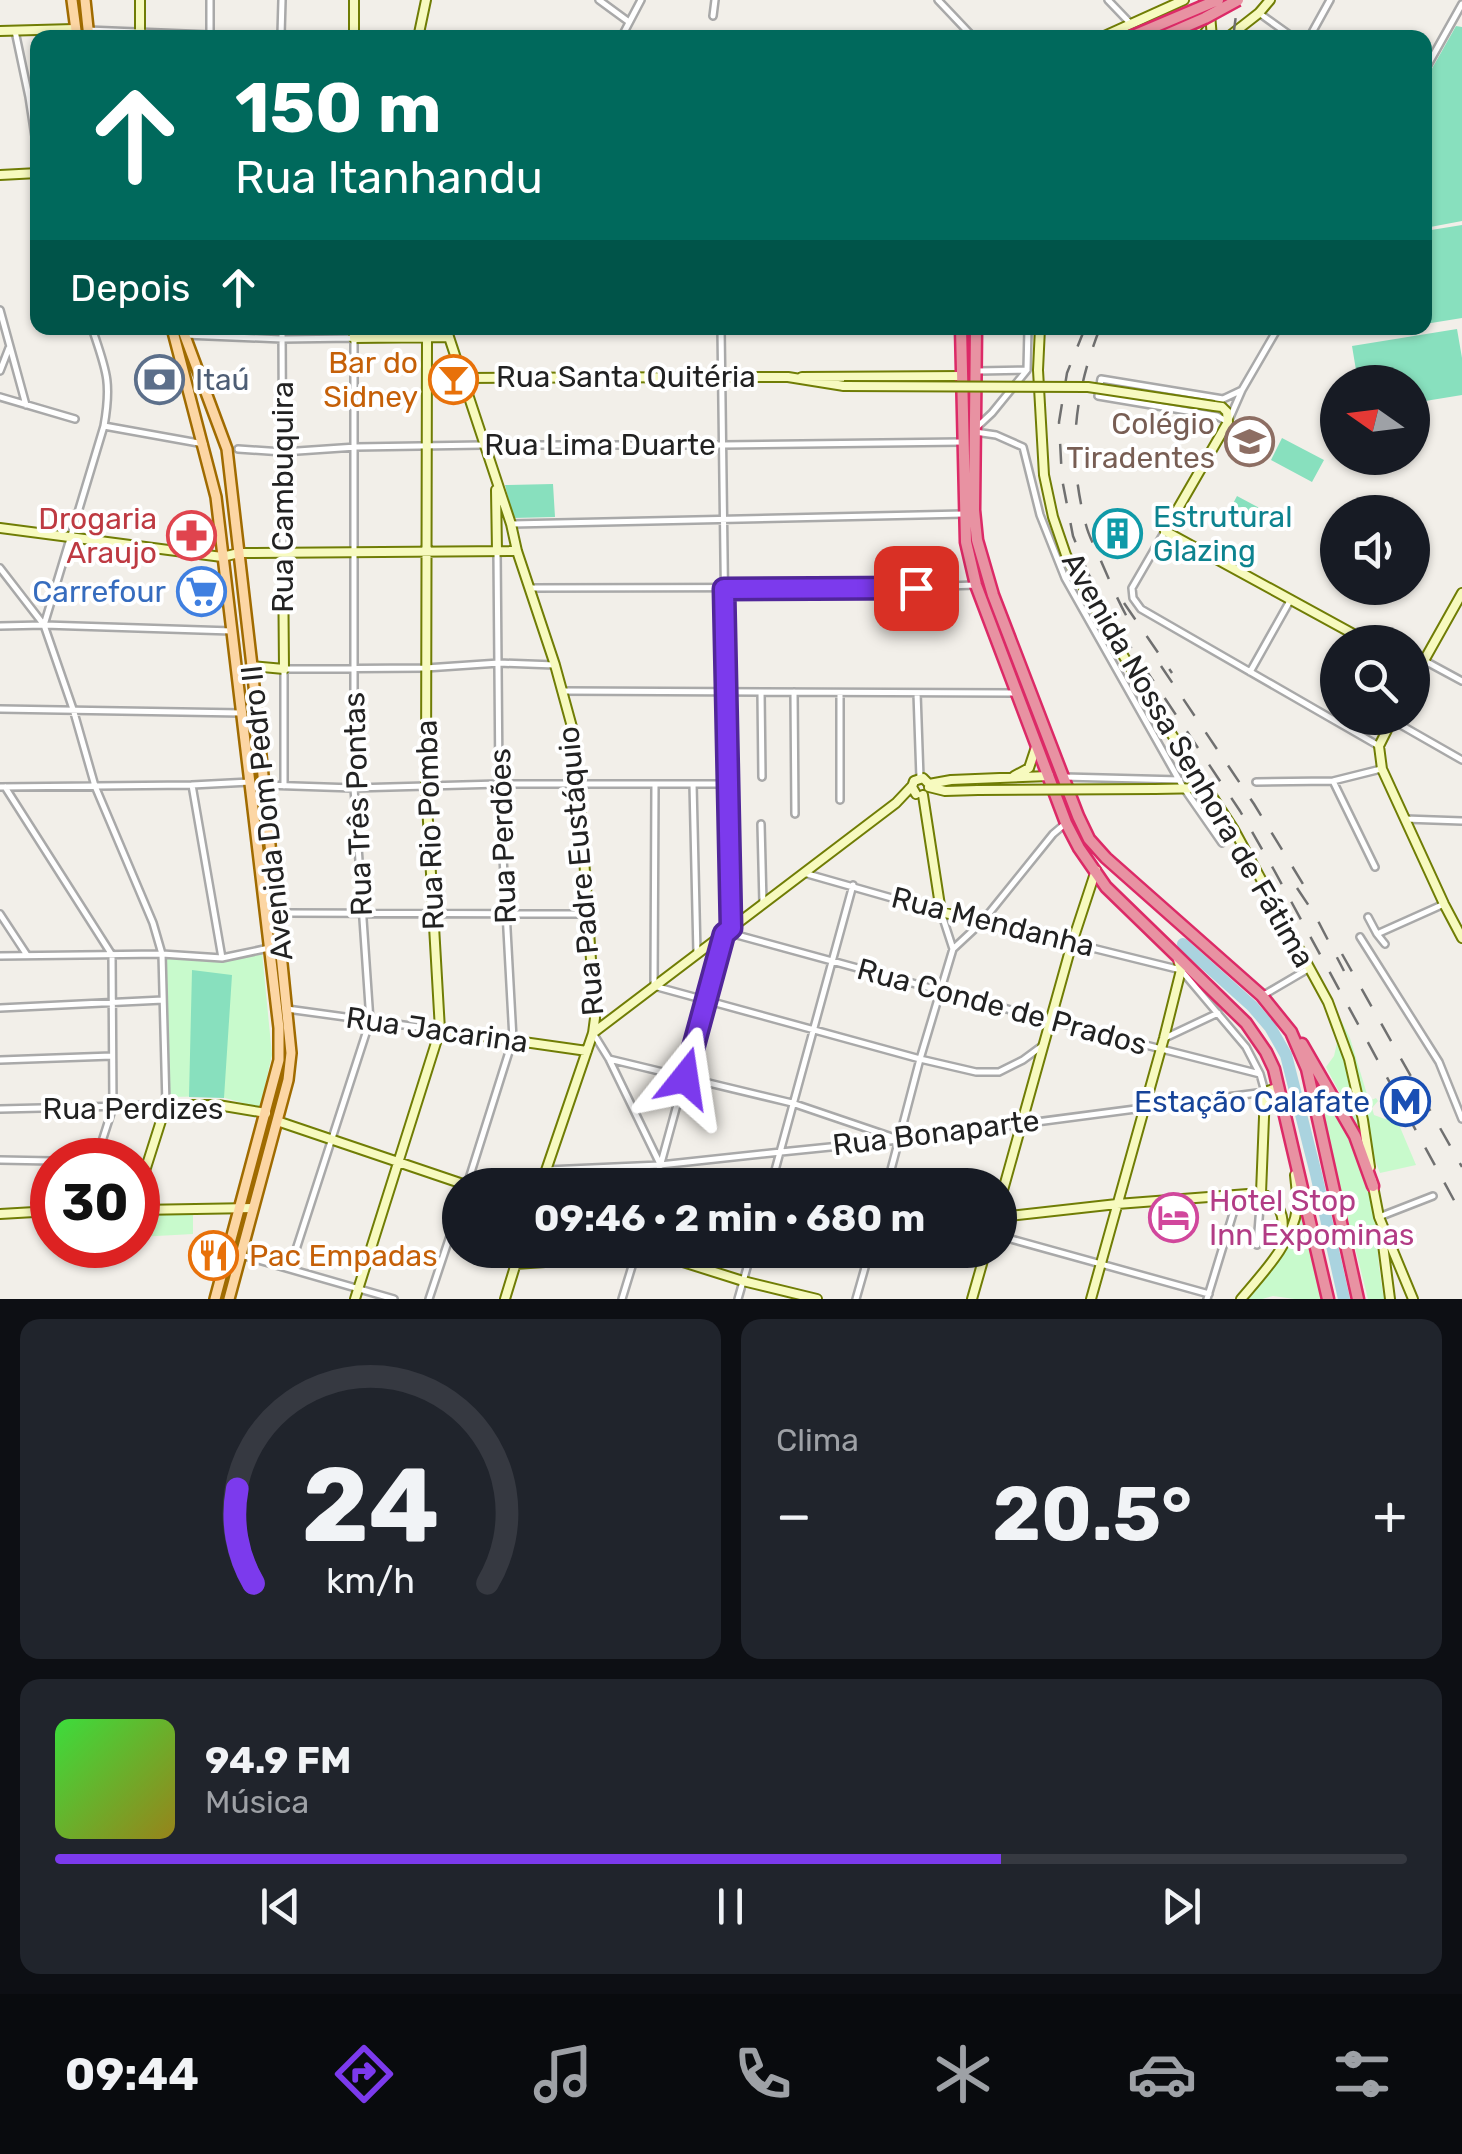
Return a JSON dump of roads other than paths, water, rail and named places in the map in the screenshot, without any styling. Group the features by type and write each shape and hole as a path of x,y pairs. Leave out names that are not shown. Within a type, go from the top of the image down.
{"highway":[{"path":"1177,30 1238,0"},
{"path":"1147,30 1209,3"},
{"path":"961,335 966,542 976,585 1047,776 1078,848 1106,887 1246,1023 1266,1052 1279,1087 1328,1299"},
{"path":"976,335 976,540 993,595 1089,840 1262,996 1305,1048 1355,1136 1372,1186"},
{"path":"1291,1032 1307,1069 1360,1299"},
{"path":"1317,1068 1319,1117"}],"main road":[{"path":"72,0 76,30"},
{"path":"85,0 88,30"},
{"name":"Avenida Dom Pedro II","path":"174,335 216,497 279,1028 279,1060 215,1299"},
{"name":"Avenida Dom Pedro II","path":"185,335 227,449 291,1053 288,1080 229,1299"}],"street":[{"path":"140,0 140,30"},
{"path":"210,0 210,30"},
{"path":"282,0 282,30"},
{"path":"354,0 354,30"},
{"path":"419,30 426,0"},
{"path":"599,0 629,22"},
{"path":"625,30 641,0"},
{"path":"713,16 715,0"},
{"path":"938,0 966,30"},
{"path":"1108,0 1130,24"},
{"path":"1237,30 1270,0"},
{"path":"1313,30 1330,0"},
{"path":"1117,30 1177,1 1192,5 1209,3"},
{"path":"1195,30 1209,3"},
{"path":"1209,3 1210,30"},
{"path":"1432,58 1462,4"},
{"path":"1259,13 1283,30"},
{"path":"15,30 30,103"},
{"path":"0,31 30,31"},
{"path":"0,175 30,173"},
{"path":"0,310 26,405"},
{"path":"44,625 104,426 109,384 94,335"},
{"path":"246,335 282,339 330,335"},
{"name":"Rua Cambuquira","path":"282,335 284,786"},
{"name":"Rua Três Pontas","path":"290,1268 370,1021 354,788 354,335"},
{"path":"390,335 435,335"},
{"name":"Rua Padre Eustáquio","path":"449,335 555,665 572,727 579,785 594,1033 548,1168"},
{"path":"659,1168 727,931 722,335"},
{"path":"1028,335 1027,370 975,431 1023,447 1040,515 1065,578 1182,784 1222,843"},
{"name":"Avenida Nossa Senhora de Fátima","path":"1040,335 1044,475 1052,517 1066,555 1100,619 1208,788 1328,1002 1349,1059 1380,1217"},
{"path":"1274,335 1132,588 1133,598 1141,609 1379,746"},
{"name":"Rua Rio Pomba","path":"355,1299 440,1030 426,787 426,337"},
{"path":"0,371 10,345"},
{"path":"975,372 1038,370"},
{"name":"Rua Santa Quitéria","path":"463,378 963,376"},
{"name":"Rua Santa Quitéria","path":"788,377 844,386 1088,387 1218,406"},
{"path":"1228,422 1217,416 1098,396 1102,379 1223,398 1242,390"},
{"path":"1218,406 1230,405 1242,390"},
{"path":"0,398 75,419"},
{"path":"1218,406 1227,412 1228,422"},
{"path":"104,426 204,444"},
{"name":"Rua Lima Duarte","path":"238,450 962,442"},
{"name":"Rua Perdões","path":"472,1168 513,1039 498,784 496,480"},
{"path":"511,524 964,514"},
{"path":"0,528 222,557 239,553 517,551"},
{"path":"1165,531 1338,625"},
{"path":"0,568 44,625 95,786 153,923 162,954 166,1105 156,1138"},
{"path":"530,588 976,585"},
{"path":"1430,651 1461,596"},
{"path":"1250,672 1291,599"},
{"path":"0,626 232,631"},
{"path":"252,666 354,669 499,663 555,665"},
{"path":"1430,663 1462,682"},
{"path":"562,691 1017,693"},
{"path":"761,692 762,777"},
{"path":"794,692 795,814"},
{"path":"840,692 840,800"},
{"path":"917,693 922,787 941,912 953,949"},
{"path":"0,709 242,713"},
{"path":"1384,735 1379,746 1382,769 1462,938"},
{"path":"1419,735 1462,760"},
{"path":"1010,778 1029,768 1036,747"},
{"path":"1256,782 1333,781 1382,769"},
{"path":"660,1165 594,1033 763,900 896,803 922,787 952,780 1047,776 1208,788"},
{"path":"1333,781 1375,867"},
{"path":"2,787 250,782"},
{"path":"654,784 654,986"},
{"path":"693,784 697,954"},
{"path":"264,786 727,784"},
{"path":"922,787 946,791 1155,789 1182,784"},
{"path":"192,786 222,958"},
{"path":"2,787 112,955 113,1107 103,1138"},
{"path":"1404,819 1462,820"},
{"path":"892,1168 953,949 982,922 1066,823"},
{"path":"761,824 763,900"},
{"path":"1010,1168 1096,870"},
{"name":"Rua Mendanha","path":"804,872 941,912 1181,970"},
{"path":"776,1168 854,885"},
{"path":"1378,934 1444,904"},
{"path":"288,912 588,914"},
{"path":"0,914 27,955"},
{"path":"1368,918 1385,944"},
{"name":"Rua Conde de Prados","path":"727,931 833,963 1260,1074"},
{"path":"1360,937 1439,1062 1462,1118"},
{"path":"708,946 718,955"},
{"path":"0,956 162,954 222,958 269,948"},
{"path":"1091,1299 1161,1050 1181,970 1178,956"},
{"path":"654,964 671,973"},
{"path":"1262,996 1308,968"},
{"path":"1181,970 1246,1047 1266,1092 1258,1246"},
{"path":"654,986 976,1072 999,1072 1044,1045"},
{"path":"0,1008 164,1000"},
{"path":"1164,1038 1230,1008"},
{"name":"Rua Jacarina","path":"287,1009 587,1051"},
{"path":"0,1060 112,1056"},
{"path":"609,1059 792,1103 899,1140"},
{"path":"1266,1092 1279,1087"},
{"name":"Rua Bonaparte","path":"592,1168 660,1165 899,1140 1266,1092"},
{"name":"Rua Perdizes","path":"0,1110 218,1105 266,1113"},
{"path":"277,1121 442,1177"},
{"path":"1242,1299 1280,1247 1294,1218 1297,1207 1292,1139"},
{"path":"0,1160 30,1161"},
{"path":"1017,1214 1261,1193 1281,1210 1284,1220 1280,1247"},
{"path":"1017,1241 1208,1296 1239,1194"},
{"path":"1380,1217 1432,1196"},
{"path":"160,1209 253,1208"},
{"path":"0,1225 2,1214 30,1213"},
{"path":"1380,1217 1390,1299"},
{"path":"1380,1217 1412,1299"},
{"path":"240,1255 394,1299"},
{"path":"429,1299 442,1260"},
{"path":"505,1299 515,1268"},
{"path":"622,1299 631,1268"},
{"path":"700,1268 817,1299"},
{"path":"738,1299 747,1268"},
{"path":"856,1299 865,1268"},
{"path":"972,1299 981,1268"}],"waterway":[{"path":"1183,944 1252,1006 1286,1055 1344,1299"}],"railway":[{"path":"1234,30 1238,0"},
{"path":"1082,335 1067,373 1059,422 1062,479 1073,536 1088,573 1116,625 1240,811 1462,1215"},
{"path":"1097,335 1079,401 1077,474 1087,530 1127,617"},
{"path":"1124,603 1172,673"},
{"path":"1161,666 1311,897"},
{"path":"1297,888 1344,971"},
{"path":"1342,954 1462,1167"}],"place":[{"name":"Itaú","path":"160,380"},
{"name":"Bar do Sidney","path":"453,380"},
{"name":"Colégio Tiradentes","path":"1250,441"},
{"name":"Estrutural Glazing","path":"1118,534"},
{"name":"Drogaria Araujo","path":"192,536"},
{"name":"Carrefour","path":"201,592"},
{"name":"Estação Calafate","path":"1405,1102"},
{"name":"Hotel Stop Inn Expominas","path":"1174,1218"},
{"name":"Pac Empadas","path":"214,1256"}]}
